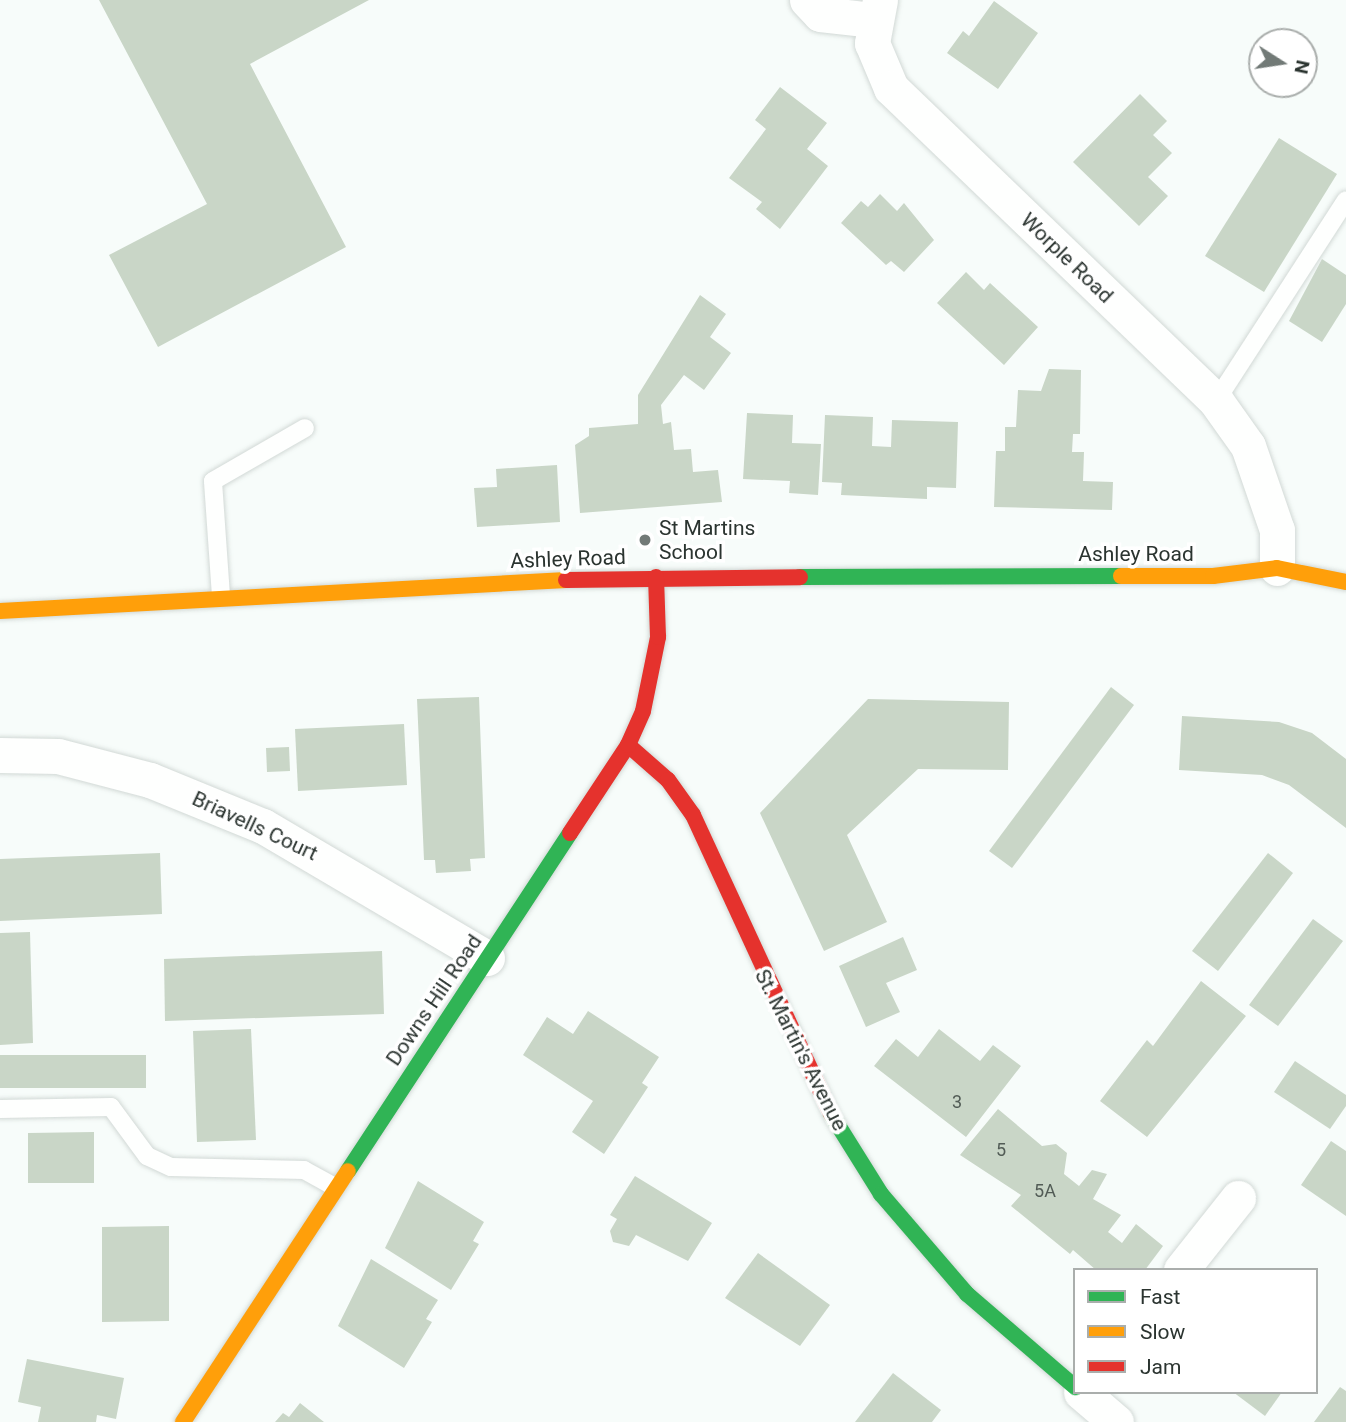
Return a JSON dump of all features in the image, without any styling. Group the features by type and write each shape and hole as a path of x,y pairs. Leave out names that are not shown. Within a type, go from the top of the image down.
{"street":[{"name":"Worple Road","path":"807,0 820,14 876,10 872,43 891,88 1216,401 1248,446 1266,489 1277,530 1276,568"},
{"name":"Ashley Road","path":"0,611 221,596 656,578 1213,576 1276,568 1346,582"},
{"name":"Downs Hill Road","path":"183,1422 628,745 643,711 658,637 656,578"},
{"name":"St. Martin's Avenue","path":"628,745 668,780 693,816 819,1095 881,1194 967,1294 1073,1384"},
{"name":"Briavells Court","path":"0,755 58,756 150,780 263,827 487,958"},
{"path":"1183,1268 1238,1198"},
{"name":"St. Martin's Avenue","path":"1084,1394 1116,1422"}],"lane":[{"path":"1216,401 1346,200"},
{"path":"221,596 213,481 305,428"},
{"path":"0,1109 111,1107 147,1156 171,1167 304,1170 335,1187"}],"building":[{"path":"99,0 369,0 250,64 346,247 158,347 109,255 207,204"},
{"path":"994,1 1038,33 998,89 947,53 963,31 969,36"},
{"path":"780,87 827,123 807,149 828,166 780,229 756,209 762,202 729,178 766,129 755,120"},
{"path":"1140,94 1167,121 1153,135 1172,153 1148,177 1168,196 1139,226 1073,162"},
{"path":"1279,138 1337,174 1264,292 1205,256"},
{"path":"880,194 897,211 904,203 934,240 904,272 891,261 886,265 841,223 861,201 868,207"},
{"path":"1322,259 1346,275 1346,304 1322,342 1289,321"},
{"path":"966,272 984,290 990,283 1038,327 1004,365 937,303"},
{"path":"700,295 726,314 710,337 731,353 704,390 684,375 661,405 663,424 671,422 674,450 691,449 693,472 718,470 722,502 580,513 575,445 589,436 589,428 638,424 638,395"},
{"path":"1049,369 1081,370 1080,434 1073,434 1072,452 1084,452 1083,481 1113,482 1112,510 994,507 996,451 1005,451 1005,427 1016,427 1018,390 1041,391"},
{"path":"747,413 793,415 792,443 821,444 818,495 789,493 790,481 743,479"},
{"path":"825,415 873,417 872,446 891,447 892,420 958,422 956,488 927,487 927,499 841,495 842,483 822,482"},
{"path":"557,465 560,522 477,527 474,488 497,487 496,469"},
{"path":"1111,687 1134,705 1012,868 989,851"},
{"path":"479,697 485,858 470,859 471,871 436,873 435,860 424,860 417,699"},
{"path":"868,699 1009,702 1008,770 918,769 847,835 887,922 824,951 760,813"},
{"path":"1182,716 1279,722 1312,733 1346,759 1346,828 1289,785 1262,775 1179,770"},
{"path":"404,724 407,785 298,791 295,729"},
{"path":"289,747 290,771 267,772 266,748"},
{"path":"160,853 162,914 0,921 0,859"},
{"path":"1268,853 1293,873 1218,971 1192,951"},
{"path":"1313,919 1343,941 1278,1026 1249,1005"},
{"path":"30,932 33,1043 0,1045 0,933"},
{"path":"903,937 917,970 886,983 900,1012 866,1027 839,966"},
{"path":"382,951 384,1014 165,1021 164,959"},
{"path":"1201,981 1246,1016 1147,1137 1100,1101 1147,1040 1153,1046"},
{"path":"588,1011 659,1057 642,1083 648,1087 604,1154 572,1132 593,1101 523,1055 547,1017 573,1034"},
{"path":"251,1029 256,1140 197,1142 193,1031"},
{"path":"939,1029 980,1061 993,1045 1021,1066 966,1137 874,1066 896,1039 918,1057"},
{"path":"0,1055 146,1055 146,1088 0,1088"},
{"path":"1295,1061 1346,1095 1346,1106 1330,1129 1274,1092"},
{"path":"998,1109 1042,1146 1056,1144 1067,1153 1064,1174 1079,1186 1092,1170 1107,1174 1093,1199 1121,1215 1108,1232 1122,1243 1136,1224 1163,1246 1146,1268 1094,1268 1073,1250 1070,1254 1011,1206 1021,1195 960,1155"},
{"path":"94,1132 94,1183 28,1183 28,1133"},
{"path":"1331,1141 1346,1151 1346,1216 1301,1185"},
{"path":"635,1176 712,1223 688,1261 636,1235 629,1246 613,1242 610,1231 617,1219 610,1215"},
{"path":"418,1181 484,1222 473,1241 479,1244 451,1290 385,1248"},
{"path":"169,1226 169,1321 102,1322 102,1227"},
{"path":"758,1253 830,1305 800,1346 725,1298"},
{"path":"371,1259 438,1300 426,1319 432,1322 404,1368 338,1326"},
{"path":"27,1359 124,1378 116,1419 97,1415 96,1422 38,1422 41,1407 18,1402"},
{"path":"893,1373 941,1410 932,1422 855,1422"},
{"path":"1340,1387 1346,1391 1346,1422 1314,1422"},
{"path":"1236,1394 1281,1394 1265,1416"},
{"path":"300,1403 324,1422 275,1422 283,1413 289,1417"}],"traffic: fast":[{"path":"800,577 1121,576"},
{"path":"348,1171 570,833"},
{"path":"831,1114 881,1194 967,1294 1073,1385"}],"traffic: slow":[{"path":"1121,576 1213,576 1277,568 1346,582"},
{"path":"0,611 566,580"},
{"path":"183,1422 348,1171"}],"traffic: jam":[{"path":"570,833 628,745 643,711 658,637 656,577"},
{"path":"566,580 800,577"},
{"path":"628,745 668,780 693,815 831,1114"}],"place":[{"name":"St Martins School","path":"645,540"}]}
